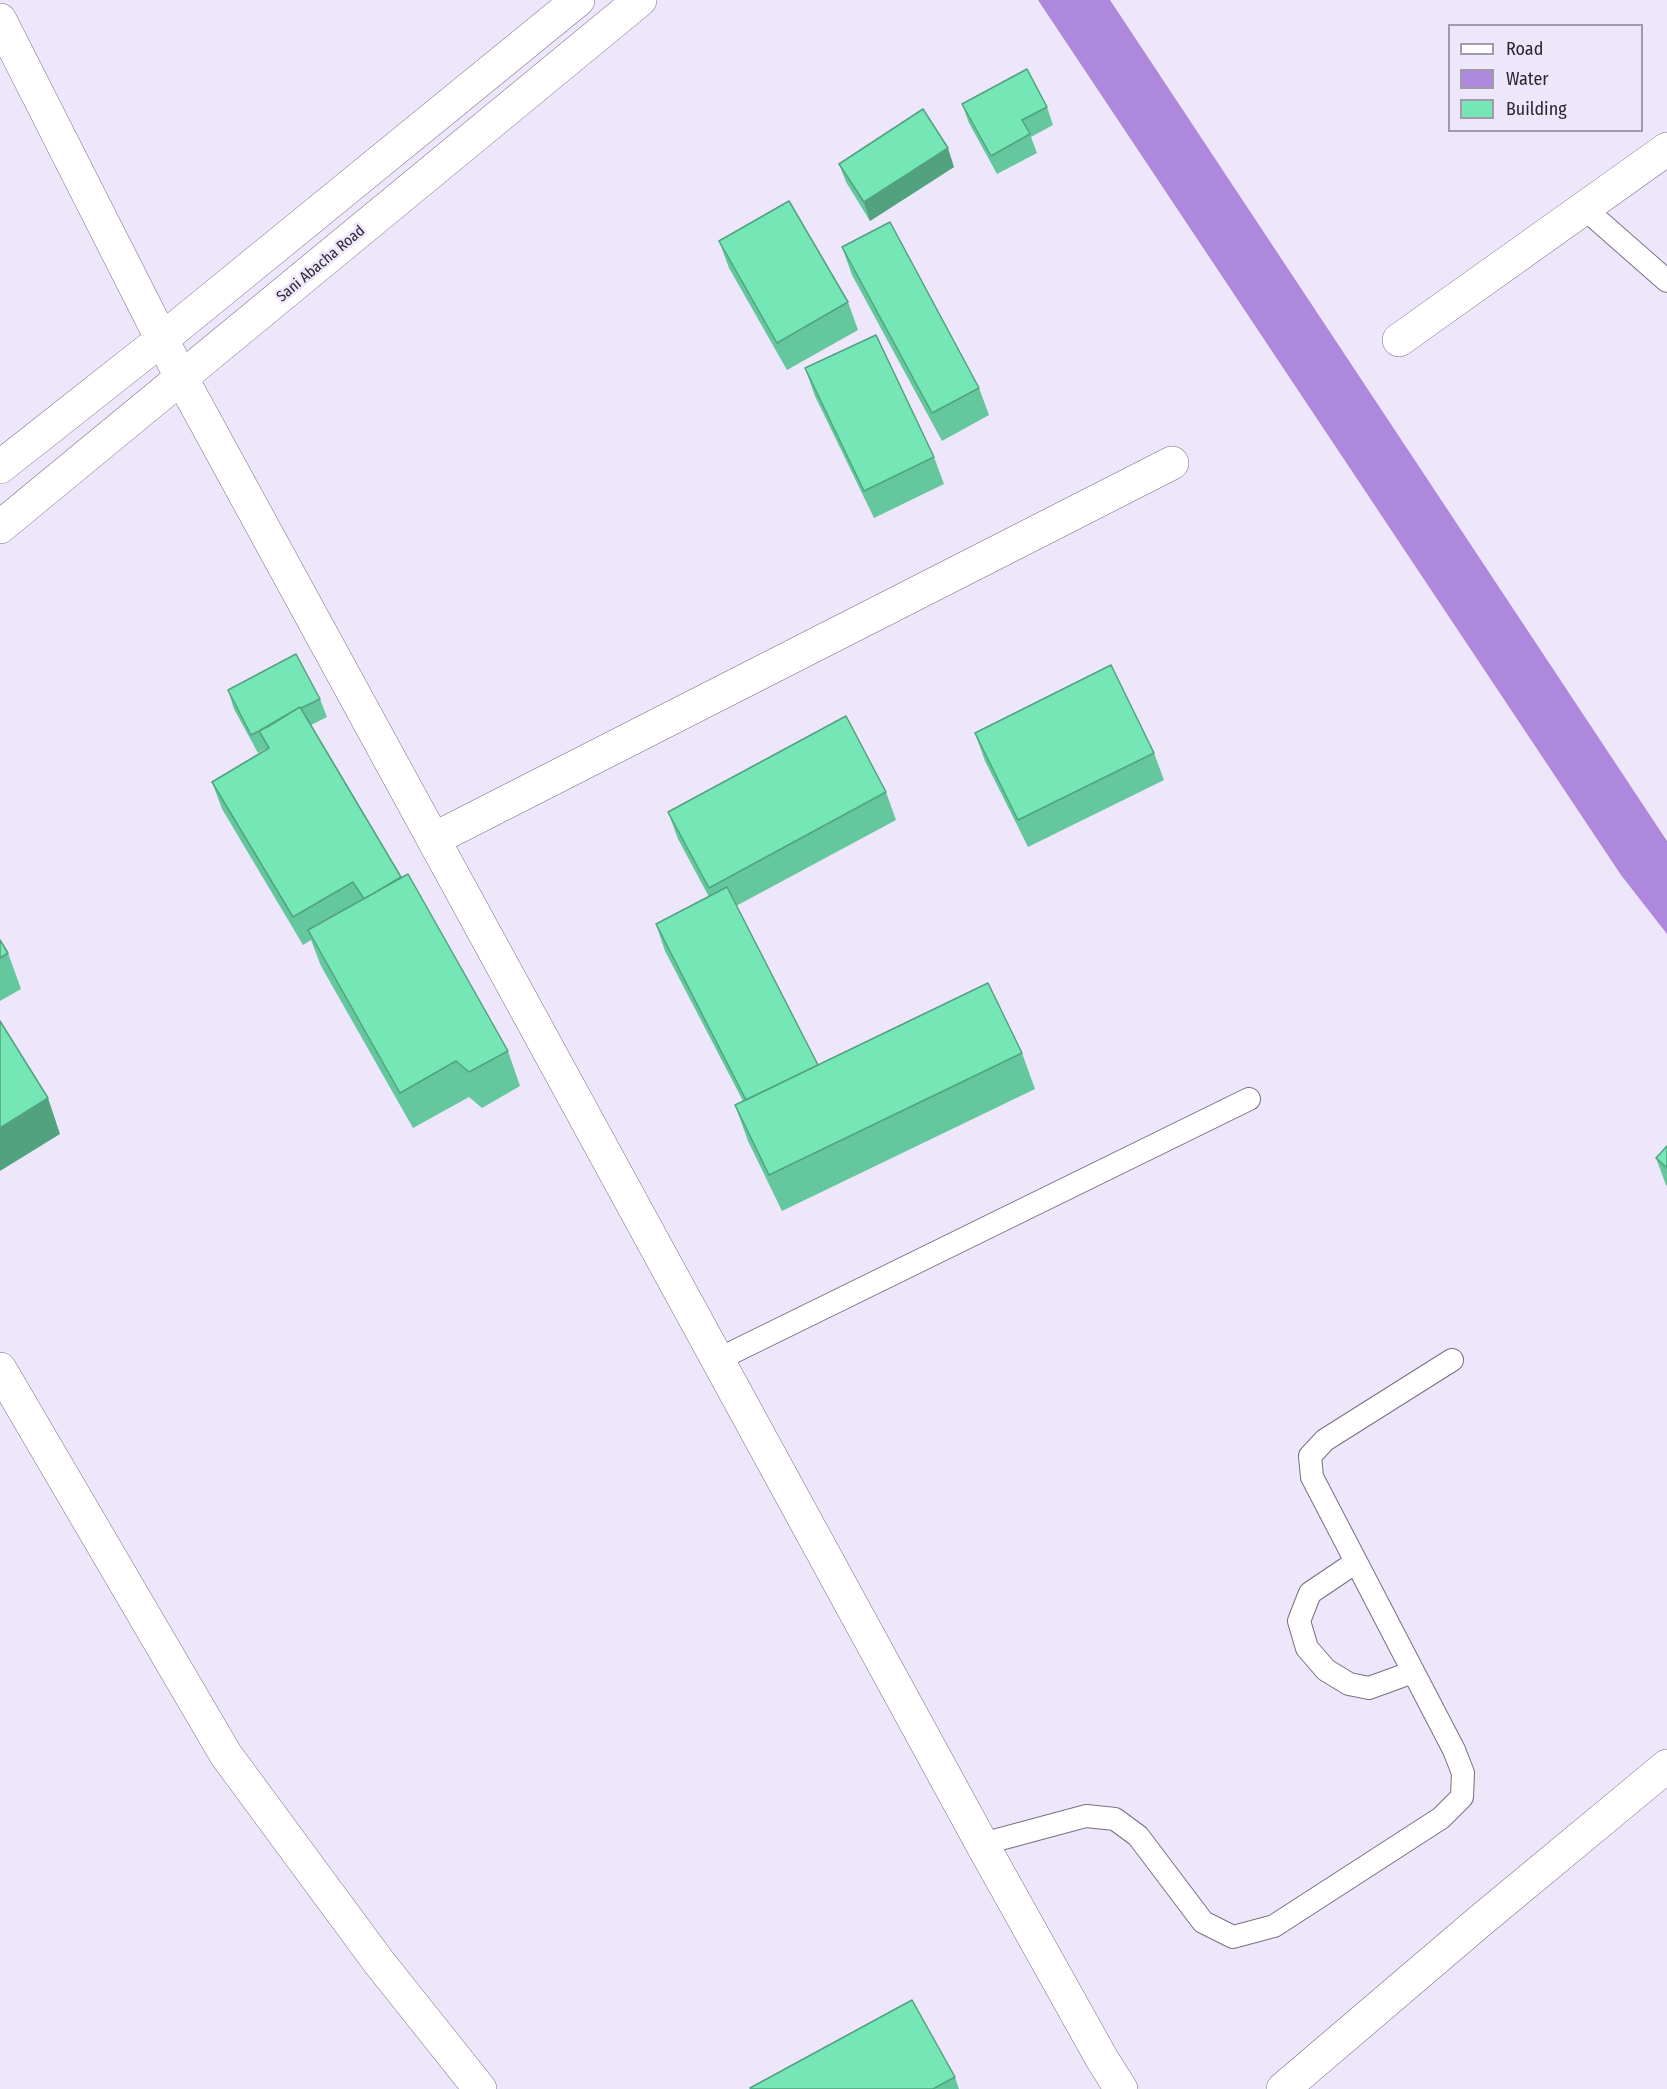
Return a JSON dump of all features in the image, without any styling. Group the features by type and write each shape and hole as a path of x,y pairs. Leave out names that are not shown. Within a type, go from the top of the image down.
{"street":[{"path":"0,467 161,340 578,0"},
{"name":"Sani Abacha Road","path":"0,527 640,0"},
{"path":"0,20 182,379 982,1844 1121,2089"},
{"path":"1399,340 1667,149"},
{"path":"434,839 1172,463"},
{"path":"0,1369 226,1755 378,1961 480,2089"},
{"path":"1283,2089 1667,1766"}],"lane":[{"path":"1584,208 1667,281"},
{"path":"718,1359 1249,1099"},
{"path":"982,1844 1086,1816 1115,1819 1138,1836 1203,1922 1233,1937 1274,1926 1441,1818 1462,1797 1463,1773 1454,1750 1312,1477 1310,1456 1325,1440 1452,1360"},
{"path":"1356,1562 1310,1593 1299,1621 1307,1648 1326,1670 1349,1684 1369,1688 1413,1672"}],"water":[{"path":"1038,0 1110,0 1667,841 1667,934 1621,875"}],"building":[{"path":"1027,69 1047,107 1022,120 1030,134 991,156 962,104"},
{"path":"923,109 948,148 864,202 839,164"},
{"path":"789,201 848,302 777,343 719,241"},
{"path":"890,222 979,388 932,413 842,247"},
{"path":"876,335 934,457 864,491 805,368"},
{"path":"296,654 320,699 300,707 251,735 228,690"},
{"path":"1111,665 1154,753 1018,820 975,733"},
{"path":"300,707 401,877 364,899 353,882 293,917 212,782 269,748 259,731"},
{"path":"846,716 886,792 709,888 668,812"},
{"path":"408,874 508,1051 469,1072 456,1061 400,1093 308,930"},
{"path":"727,887 818,1065 746,1100 656,924"},
{"path":"0,940 8,953 0,958"},
{"path":"988,983 1022,1053 769,1175 735,1105"},
{"path":"0,1021 48,1098 0,1128"},
{"path":"1667,1146 1667,1168 1656,1158"},
{"path":"912,2000 955,2077 933,2089 750,2088"}]}
